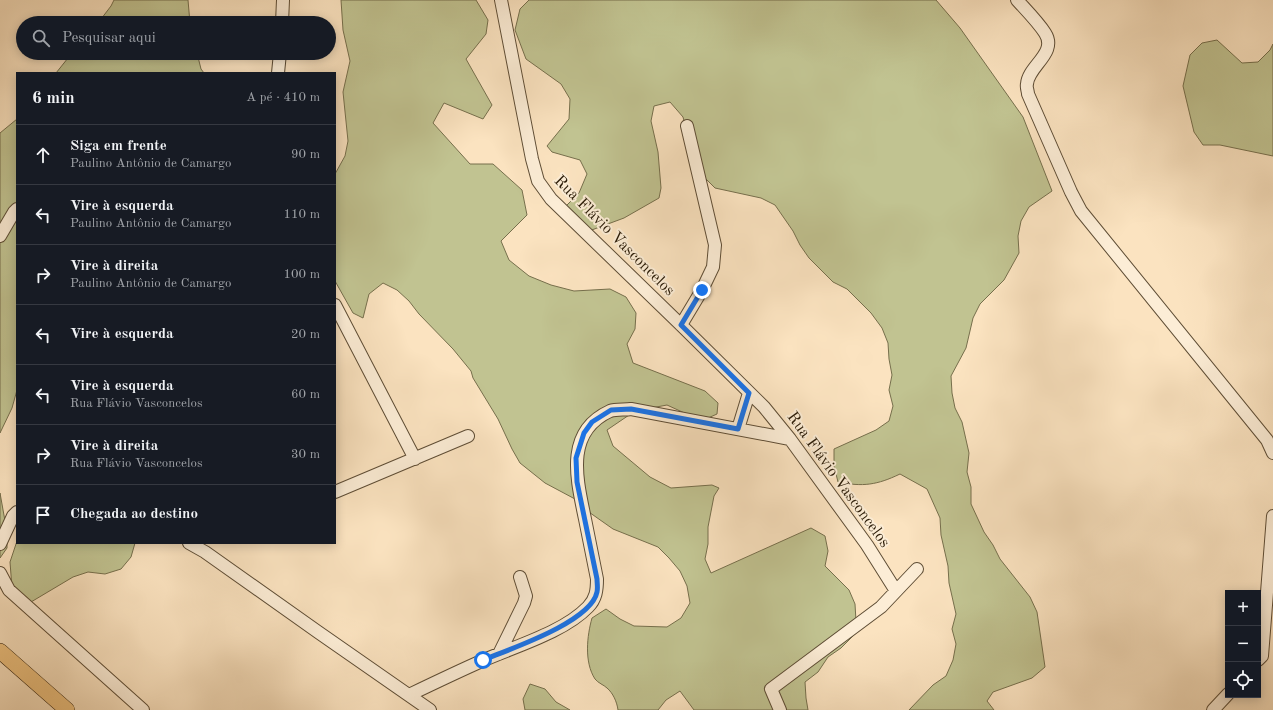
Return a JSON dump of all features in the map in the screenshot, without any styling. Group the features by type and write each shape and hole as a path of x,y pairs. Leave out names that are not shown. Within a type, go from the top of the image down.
{"main road":[{"path":"0,651 67,710"}],"street":[{"path":"282,16 283,0"},
{"name":"Rua Flávio Vasconcelos","path":"501,0 532,159 538,181 551,199 764,407 790,439 867,545 896,591"},
{"path":"1017,0 1046,33 1048,43 1046,52 1029,74 1026,85 1070,192 1081,210 1267,440 1273,453"},
{"path":"278,72 279,60"},
{"name":"Rua Flávio Vasconcelos","path":"681,325 702,290 713,267 715,245 687,126"},
{"path":"0,236 16,210"},
{"path":"336,307 415,459"},
{"path":"738,429 749,393"},
{"path":"409,695 550,632 576,618 589,606 597,592 597,579 577,482 576,458 584,433 592,422 611,410 631,409 790,439"},
{"path":"336,492 468,436"},
{"path":"0,544 16,515"},
{"path":"1261,657 1273,516"},
{"path":"191,544 205,552 430,710"},
{"path":"780,710 770,690 881,607 917,568"},
{"path":"0,574 9,590 143,710"},
{"path":"499,654 526,596 520,577"},
{"path":"1214,710 1225,697"}],"green space":[{"path":"114,0 188,0 189,16 103,16"},
{"path":"341,0 476,0 488,20 486,34 466,59 492,105 483,119 444,103 433,123 470,164 493,164 522,190 527,215 501,241 509,260 529,276 551,285 574,291 610,289 626,297 636,313 635,329 627,344 633,363 705,391 718,403 717,414 708,418 691,416 667,405 635,411 607,430 613,446 650,477 671,488 712,485 719,488 714,496 708,527 708,544 705,559 711,573 811,528 825,536 828,551 825,566 849,590 855,604 856,621 853,636 841,648 828,657 818,672 805,682 808,710 694,710 680,691 666,700 658,710 618,710 613,695 607,688 595,679 589,665 588,657 588,641 592,618 606,609 620,619 634,626 667,627 681,618 690,603 687,586 680,571 658,547 613,529 586,510 575,499 545,483 520,463 498,419 473,378 471,371 453,349 397,290 383,283 369,294 363,318 353,313 336,283 336,172 345,156 348,141 343,92 350,61 343,30"},
{"path":"529,0 936,0 960,28 1023,117 1052,191 1029,207 1021,221 1018,236 1019,253 1004,280 980,304 973,318 966,348 951,376 955,408 962,422 969,453 967,472 971,487 971,504 984,532 1000,559 1030,597 1037,612 1045,667 1032,678 993,692 987,701 994,710 909,710 933,685 946,676 953,660 956,644 952,629 956,614 941,535 940,518 927,489 900,474 884,481 863,485 838,482 834,466 834,449 876,430 889,421 893,406 889,390 892,375 888,343 882,328 871,313 847,289 833,282 809,258 775,205 761,198 715,188 703,176 683,117 670,102 654,106 651,121 658,152 661,188 659,198 624,218 589,231 559,213 579,193 587,174 580,160 552,152 547,146 569,119 570,99 561,84 526,59 515,30 520,9"},
{"path":"1217,40 1242,63 1258,62 1270,50 1273,44 1273,156 1220,145 1203,145 1194,132 1183,86 1190,55 1202,43"},
{"path":"66,60 199,60 203,72 57,72"},
{"path":"16,120 16,394 12,408 0,433 0,133"},
{"path":"0,493 7,532 7,548 0,558"},
{"path":"16,544 135,544 131,557 121,569 105,574 88,572 73,577 31,602 12,588 10,562"},
{"path":"530,684 545,689 556,702 570,710 525,710 523,699"}],"route":[{"path":"483,660 550,632 576,618 589,606 597,592 597,579 577,482 576,458 584,433 592,422 611,410 631,409 738,429 749,393 681,325 702,290"}]}
